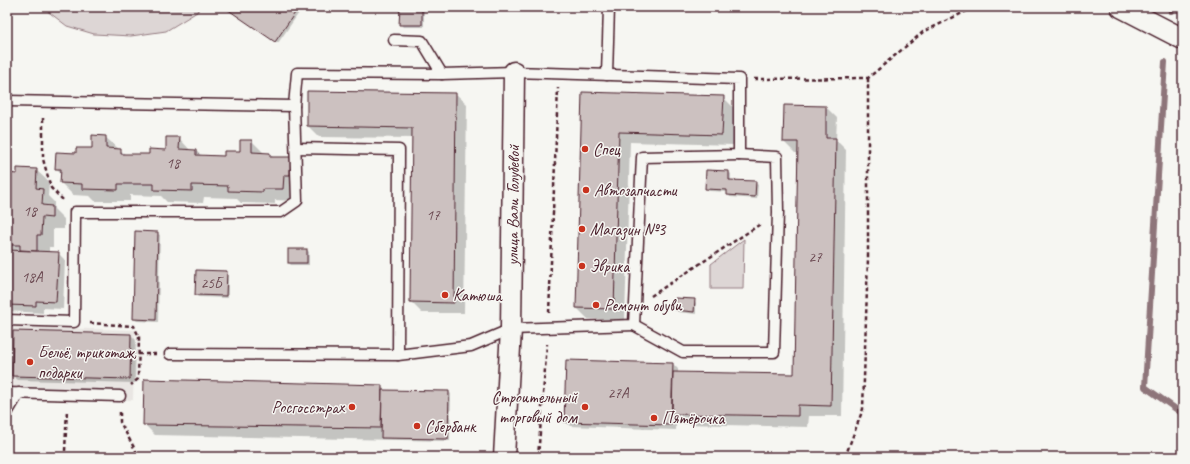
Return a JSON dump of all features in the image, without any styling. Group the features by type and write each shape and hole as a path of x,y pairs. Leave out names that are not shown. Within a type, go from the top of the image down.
{"street":[{"path":"1122,7 1183,39"},
{"name":"улица Вали Голубевой","path":"504,457 511,329 514,72"}],"lane":[{"path":"607,75 609,7"},
{"path":"394,40 422,41 442,74"},
{"path":"7,320 74,322 75,212 281,212 297,201 294,106 297,73 442,74 514,72 739,79 739,155"},
{"path":"7,101 294,106"},
{"path":"296,148 399,150 398,356"},
{"path":"170,354 398,356 471,346 511,329 634,325 683,352 774,352 778,212 777,157 739,155 642,157 634,325"},
{"path":"7,393 120,396"},
{"path":"7,413 19,393"}],"path":[{"path":"739,79 868,78 923,32 975,7"},
{"path":"538,457 548,327 559,73"},
{"path":"845,457 863,409 868,258 868,78"},
{"path":"42,102 43,160 51,188 75,212"},
{"path":"635,306 778,212"},
{"path":"74,322 134,326 139,337 138,379 120,396 120,422 138,454"},
{"path":"66,451 68,395"}],"shaded area":[{"path":"42,7 200,7 197,12 166,31 131,36 94,34 67,26"},
{"path":"744,239 743,289 711,289 711,264"},
{"path":"7,327 135,330 133,400 7,397"}],"building":[{"path":"224,7 299,7 275,42"},
{"path":"400,7 422,7 422,25 399,25"},
{"path":"307,91 456,93 454,303 410,302 412,128 307,126"},
{"path":"582,92 724,96 722,135 619,132 614,309 576,308"},
{"path":"784,105 826,106 826,138 836,138 831,406 798,405 798,416 672,414 673,372 794,374 798,142 783,142"},
{"path":"92,135 106,136 106,148 121,149 121,154 149,154 149,149 166,150 166,137 180,137 179,149 196,150 196,155 224,156 224,151 240,151 240,140 252,140 252,152 270,153 270,157 291,157 290,175 284,175 283,189 263,189 263,192 228,191 228,186 192,185 192,191 154,190 154,184 118,184 118,190 82,189 82,184 60,183 61,169 55,169 56,152 76,153 76,148 92,148"},
{"path":"17,168 37,169 36,188 43,189 42,205 52,206 52,218 42,217 41,235 37,235 37,251 20,250 20,245 7,245 7,173 17,174"},
{"path":"706,170 729,171 729,180 756,181 755,197 727,195 727,190 705,189"},
{"path":"135,231 158,232 156,320 133,319"},
{"path":"288,249 307,249 307,263 288,263"},
{"path":"7,250 59,252 56,302 36,301 36,306 7,305"},
{"path":"196,270 227,271 226,296 195,295"},
{"path":"675,298 695,299 694,312 675,310"},
{"path":"13,331 131,334 130,379 12,376"},
{"path":"566,360 673,363 671,425 564,422"},
{"path":"144,379 382,385 381,428 143,425"},
{"path":"382,390 449,391 448,439 381,438"}],"waterway":[{"path":"1171,11 1172,7"},
{"path":"1165,62 1145,387 1183,414"}],"place":[{"name":"Спец","path":"585,149"},
{"name":"Автозапчасти","path":"586,190"},
{"name":"Магазин №3","path":"582,229"},
{"name":"Эврика","path":"582,266"},
{"name":"Катюша","path":"445,295"},
{"name":"Ремонт обуви","path":"596,305"},
{"name":"Бельё, трикотаж, подарки","path":"30,362"},
{"name":"Росгосстрах","path":"352,407"},
{"name":"Строительный торговый дом","path":"585,407"},
{"name":"Пятёрочка","path":"654,418"},
{"name":"Сбербанк","path":"417,426"}]}
